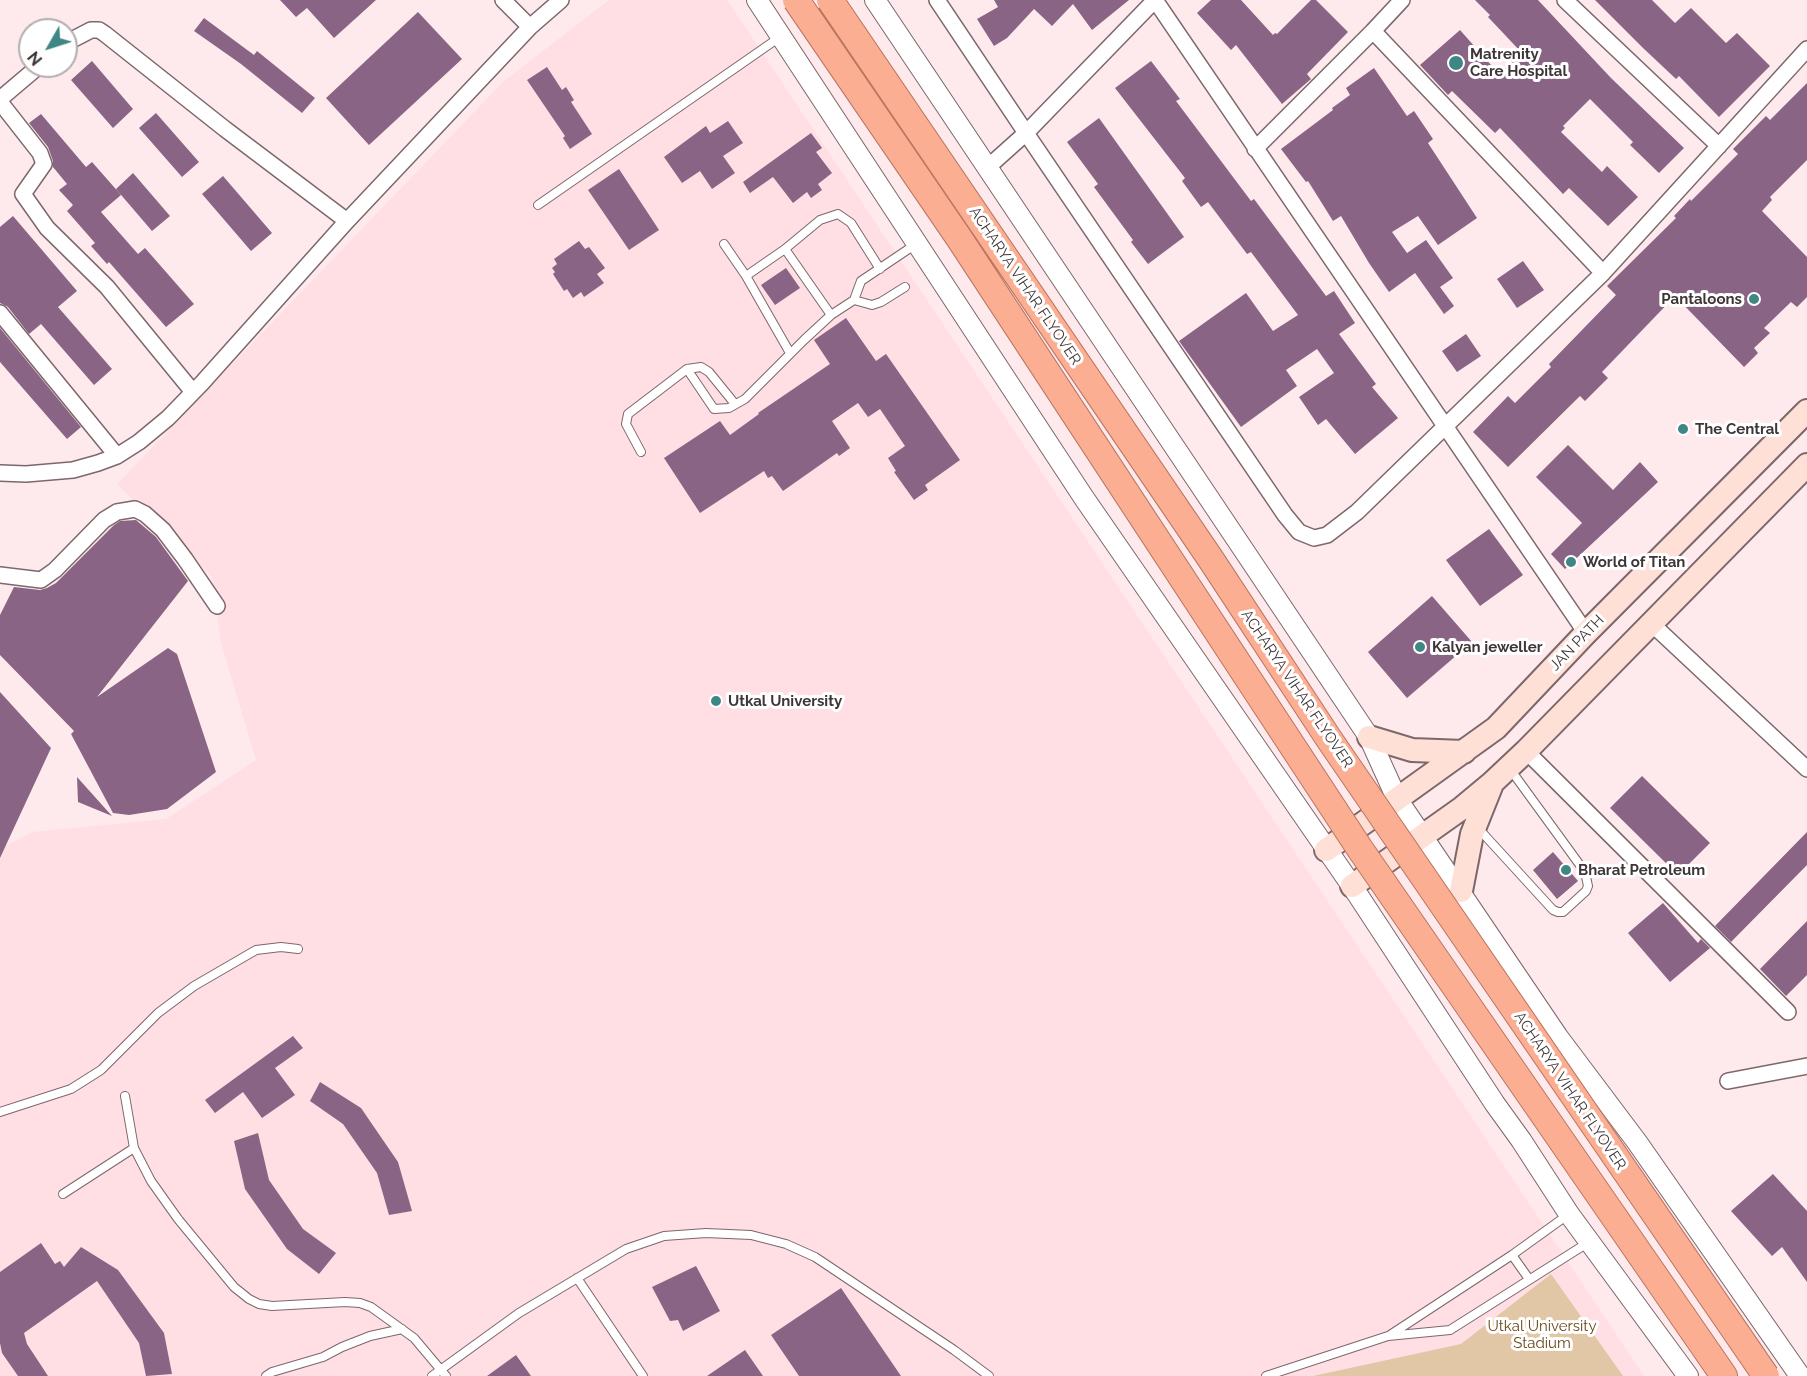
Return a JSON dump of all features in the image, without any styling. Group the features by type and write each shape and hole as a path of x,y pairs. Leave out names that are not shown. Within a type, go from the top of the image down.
{"highway":[{"name":"ACHARYA VIHAR FLYOVER","path":"796,0 959,238 1360,849 1724,1376"},
{"name":"ACHARYA VIHAR FLYOVER","path":"830,0 1203,548 1329,739 1766,1376"}],"main road":[{"name":"JAN PATH","path":"1326,850 1496,728 1586,633 1807,411"},
{"path":"1353,886 1462,808 1492,783 1807,465"},
{"path":"1369,737 1412,750 1464,752"},
{"path":"1461,891 1476,825 1492,783"}],"street":[{"path":"503,0 530,27"},
{"path":"0,473 26,474 73,470 117,456 139,442 168,418 347,221 530,27 561,0"},
{"path":"757,0 1084,498 1353,886 1569,1214 1688,1376"},
{"path":"875,0 1369,737 1397,799 1558,1037 1637,1142 1800,1376"},
{"path":"938,0 1285,515 1299,532 1314,538 1327,536 1357,512 1603,273 1807,49"},
{"path":"987,168 1026,133 1155,0 1586,633"},
{"path":"1255,149 1402,0"},
{"path":"1565,0 1719,146"},
{"path":"78,36 90,30 99,30 105,34 347,221"},
{"path":"1373,31 1603,273"},
{"path":"26,78 0,101 40,153 44,164 23,194 47,228 107,287 193,392"},
{"path":"0,314 117,456"},
{"path":"0,575 41,580 55,570 104,520 117,512 135,509 146,514 163,530 217,606"},
{"path":"1652,624 1807,769"},
{"path":"1526,751 1788,1012"},
{"path":"1728,1081 1807,1066"}],"lane":[{"path":"538,205 781,37"},
{"path":"746,276 785,249 820,220 838,214 851,223 880,269"},
{"path":"687,369 714,409 729,408 745,399 831,315 854,300 861,281 918,243"},
{"path":"724,244 746,276 790,353"},
{"path":"785,249 831,315"},
{"path":"854,300 872,305 905,287"},
{"path":"641,452 627,424 628,414 687,369 701,367 709,372 735,404"},
{"path":"1476,825 1553,910 1563,912 1586,891 1588,886 1585,872 1509,767"},
{"path":"0,1112 71,1089 101,1070 158,1013 194,986 256,950 281,947 298,949"},
{"path":"125,1096 134,1148 151,1181 178,1220 234,1287 249,1299 259,1304 272,1306 360,1303 384,1315 414,1338 444,1373"},
{"path":"63,1194 134,1148"},
{"path":"1388,1336 1512,1255 1569,1214"},
{"path":"432,1376 444,1373 519,1313 626,1249 664,1236 706,1233 751,1235 786,1244 815,1257 989,1376"},
{"path":"1266,1376 1388,1336 1450,1330 1589,1242"},
{"path":"1512,1255 1529,1279"},
{"path":"577,1278 643,1376"},
{"path":"266,1376 305,1361 323,1357 370,1336 402,1329"}],"shaded area":[{"name":"Utkal University","path":"609,0 727,0 1644,1376 0,1376 0,849 32,832 166,819 256,760 221,643 212,577 117,484 504,81"}],"green space":[{"name":"Utkal University Stadium","path":"1551,1274 1623,1376 1313,1376 1461,1344"}],"building":[{"path":"280,0 376,0 334,38 307,8 296,17"},
{"path":"994,0 1129,0 1092,30 1073,4 1052,26 1034,9 1007,38 994,46 977,19 998,7"},
{"path":"1211,0 1241,0 1273,35 1277,34 1311,0 1316,0 1348,32 1307,74 1311,79 1282,104 1236,45 1231,50 1197,13"},
{"path":"1475,0 1538,0 1611,78 1684,148 1659,173 1630,145 1633,142 1590,99 1563,126 1565,128 1561,132 1602,172 1607,166 1638,197 1608,226 1569,188 1563,194 1500,128 1495,133 1452,91 1448,95 1420,65 1460,30 1499,74 1521,52"},
{"path":"1595,0 1652,0 1675,23 1691,8 1726,43 1737,33 1770,66 1719,117 1679,76 1676,79"},
{"path":"418,12 462,59 369,145 326,98"},
{"path":"204,18 254,55 257,51 315,98 302,113 241,64 194,31"},
{"path":"92,61 133,109 113,128 71,80 78,78 78,74"},
{"path":"1151,61 1180,99 1176,101 1251,201 1254,199 1326,296 1334,291 1355,323 1339,334 1376,384 1372,387 1398,418 1355,454 1326,419 1318,425 1299,397 1334,373 1317,349 1286,370 1297,386 1241,427 1179,341 1246,293 1273,331 1298,315 1251,252 1247,254 1208,202 1201,207 1182,181 1185,178 1115,88"},
{"path":"547,67 562,90 566,87 574,100 571,102 592,134 570,149 563,138 565,136 527,80"},
{"path":"1374,68 1407,116 1414,111 1433,139 1428,143 1477,218 1438,245 1418,216 1392,232 1407,253 1426,240 1453,278 1440,287 1454,306 1444,314 1415,273 1389,292 1341,216 1333,221 1308,181 1306,182 1281,149 1333,110 1332,108 1350,95 1346,88"},
{"path":"1807,83 1807,160 1770,197 1772,200 1762,211 1807,257 1807,297 1797,307 1791,302 1764,328 1770,333 1754,348 1758,353 1744,367 1675,296 1602,372 1608,378 1585,401 1580,396 1508,467 1473,432 1508,396 1515,403 1551,367 1549,364 1616,295 1607,286 1676,218 1674,216 1690,199 1691,201 1738,154 1733,149 1766,116 1770,120"},
{"path":"156,113 199,162 182,177 139,128"},
{"path":"41,114 86,167 92,162 121,195 101,212 138,254 145,248 194,304 166,327 109,262 107,264 91,246 95,243 67,211 73,205 59,190 67,184 53,167 48,147 29,123"},
{"path":"1099,118 1184,237 1148,264 1094,187 1098,184 1067,142"},
{"path":"728,121 743,143 723,156 735,173 712,189 700,171 682,183 664,157 706,126 710,133"},
{"path":"811,133 822,148 816,152 832,173 818,184 822,190 811,198 807,192 793,203 773,177 750,193 743,182"},
{"path":"619,169 659,230 629,250 588,190"},
{"path":"133,173 170,216 152,231 116,189"},
{"path":"223,176 272,233 251,251 202,194"},
{"path":"13,216 77,291 58,307 112,369 94,385 41,324 29,334 8,307 0,303 0,227"},
{"path":"579,241 585,249 589,247 605,268 597,274 604,283 584,297 581,292 573,298 567,289 564,291 553,274 555,272 552,268 557,264 554,259"},
{"path":"1523,261 1544,290 1517,308 1497,279"},
{"path":"786,268 800,288 775,305 761,285"},
{"path":"846,318 876,361 886,354 960,460 925,485 928,490 914,500 894,472 896,471 888,458 905,446 880,409 868,417 858,403 832,421 850,448 839,456 837,453 783,491 772,476 768,478 764,471 700,513 664,458 720,421 730,435 830,364 814,340"},
{"path":"0,328 81,427 67,439 0,362"},
{"path":"1466,334 1481,356 1457,372 1442,351"},
{"path":"1568,445 1613,490 1640,462 1658,482 1565,569 1551,554 1582,523 1536,477"},
{"path":"136,520 156,537 188,581 97,697 168,648 177,654 216,772 167,809 129,815 113,813 71,734 74,731 0,655 0,615 14,587 40,590 47,588 56,583 114,525 120,521"},
{"path":"1489,529 1523,575 1480,606 1446,560"},
{"name":"Kalyan jeweller","path":"1432,596 1472,642 1407,698 1368,652"},
{"path":"0,692 51,748 0,858"},
{"path":"1642,776 1710,843 1678,875 1610,808"},
{"path":"77,777 112,816 78,802"},
{"path":"1807,832 1807,865 1731,942 1715,926"},
{"path":"1553,852 1578,881 1557,899 1533,870"},
{"path":"1663,903 1698,943 1701,939 1710,948 1670,982 1628,933"},
{"path":"1807,921 1807,975 1786,996 1760,969"},
{"path":"293,1036 303,1048 275,1068 295,1095 262,1118 243,1092 215,1113 205,1100"},
{"path":"320,1082 361,1108 398,1162 412,1211 389,1215 377,1173 343,1124 310,1101"},
{"path":"258,1133 269,1180 303,1229 336,1253 319,1274 287,1249 245,1189 234,1141"},
{"path":"1773,1174 1807,1211 1807,1282 1782,1247 1772,1256 1731,1211"},
{"path":"41,1243 55,1264 60,1261 64,1267 81,1247 118,1270 164,1333 172,1374 146,1376 139,1343 97,1281 24,1333 27,1344 48,1376 18,1376 2,1353 0,1343 0,1272"},
{"path":"696,1266 720,1311 683,1331 678,1320 670,1321 652,1287"},
{"path":"841,1288 901,1376 799,1376 771,1335"},
{"path":"745,1350 763,1376 707,1376"},
{"path":"516,1355 531,1376 487,1376"}],"place":[{"name":"Matrenity Care Hospital","path":"1456,63"},
{"name":"Pantaloons","path":"1754,299"},
{"name":"The Central","path":"1683,429"},
{"name":"World of Titan","path":"1571,562"},
{"name":"Kalyan jeweller","path":"1420,647"},
{"name":"Utkal University","path":"716,701"},
{"name":"Bharat Petroleum","path":"1566,870"}]}
